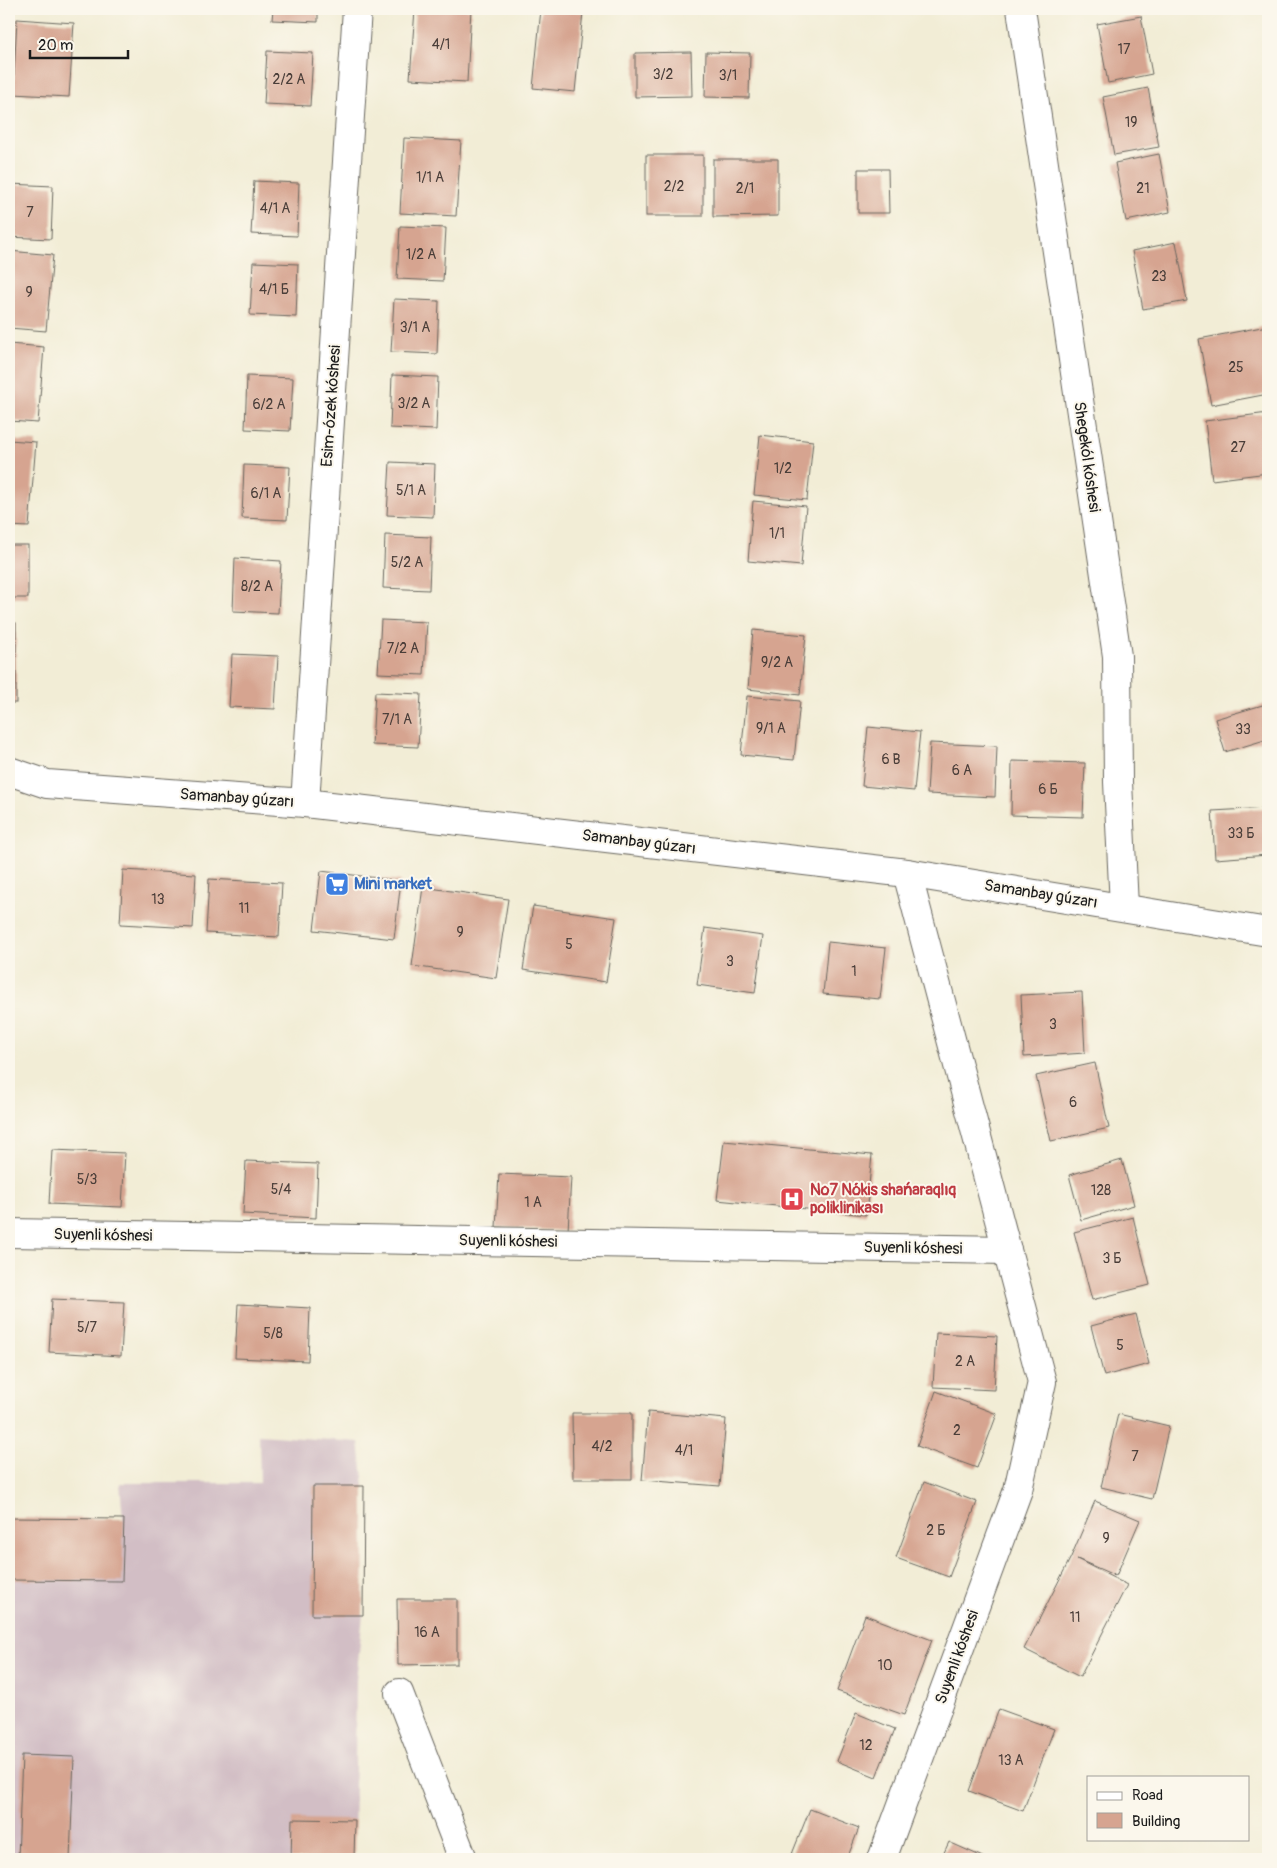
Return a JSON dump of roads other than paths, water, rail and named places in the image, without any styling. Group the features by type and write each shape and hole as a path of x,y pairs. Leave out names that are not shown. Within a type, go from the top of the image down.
{"street":[{"name":"Esim-ózek kóshesi","path":"305,803 357,9"},
{"name":"Shegekól kóshesi","path":"1021,9 1117,656 1118,782 1124,907"},
{"name":"Samanbay gúzarı","path":"9,771 47,784 305,803 907,873 1268,932"},
{"name":"Suyenli kóshesi","path":"882,1859 1018,1490 1042,1382 907,873"},
{"name":"Suyenli kóshesi","path":"9,1233 1007,1250"},
{"path":"399,1693 463,1859"}],"place":[{"name":"Mini market","path":"337,884"},
{"name":"№7 Nókis shańaraqlıq poliklinikası","path":"792,1199"}]}
